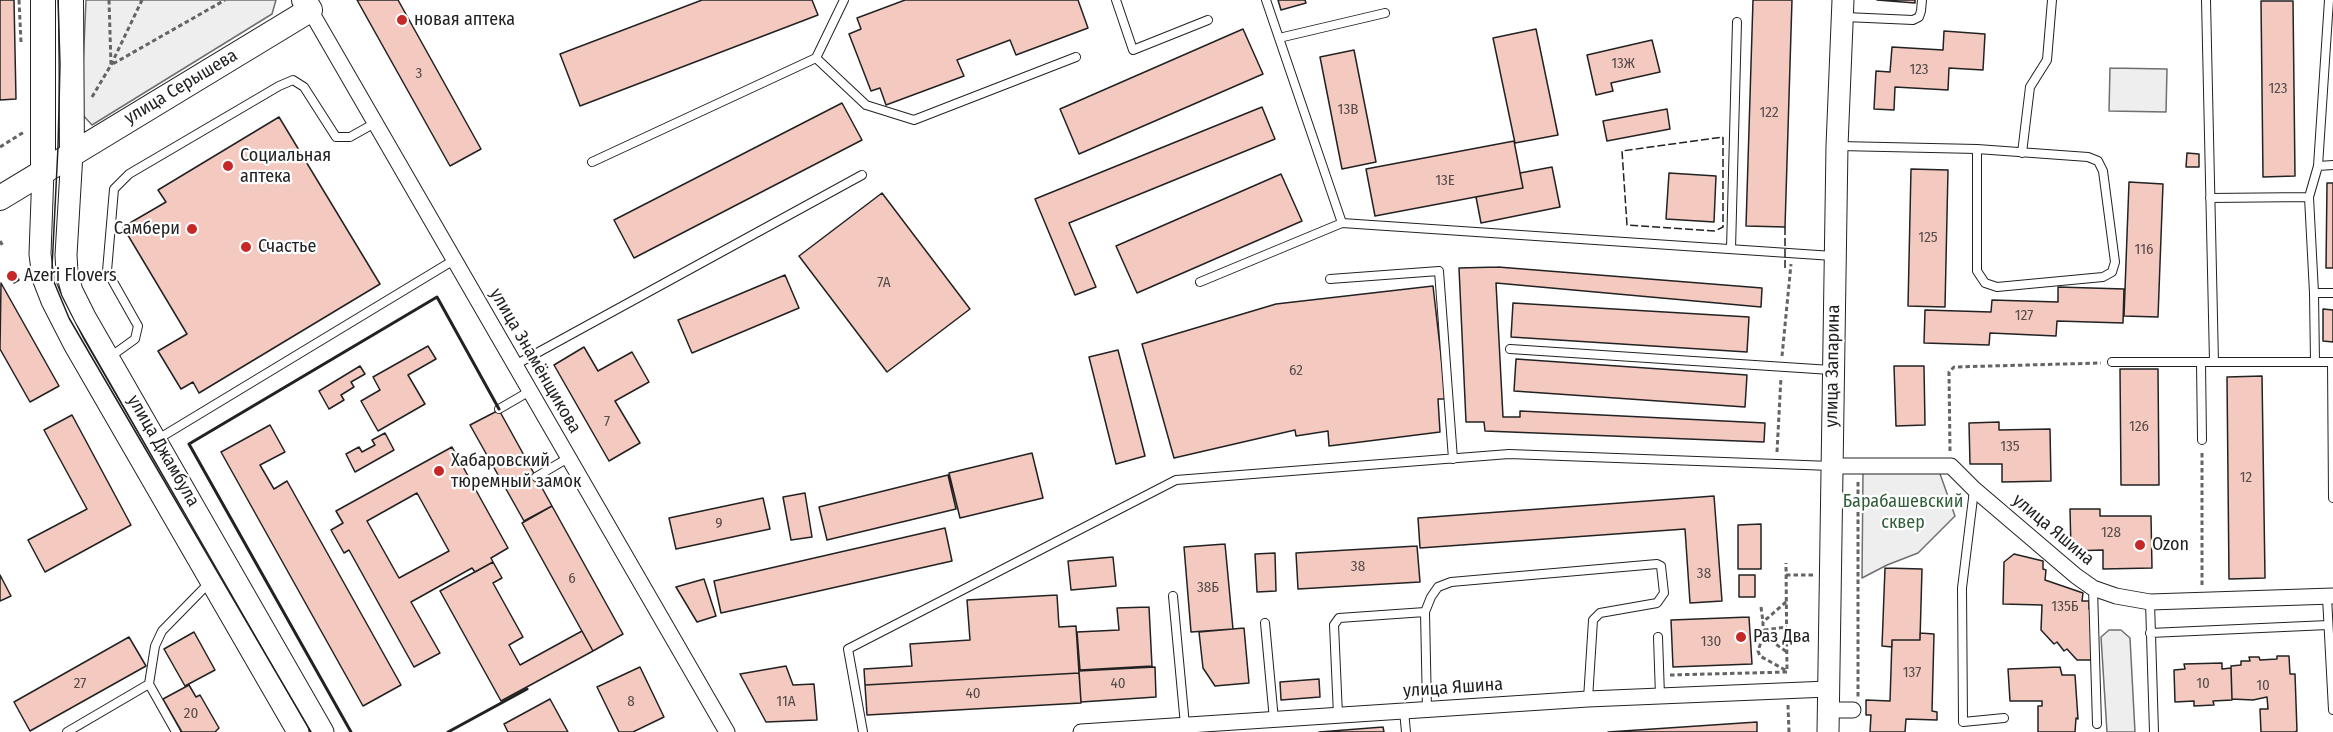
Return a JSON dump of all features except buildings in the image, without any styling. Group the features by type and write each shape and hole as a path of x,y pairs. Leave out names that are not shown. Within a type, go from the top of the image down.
{"main road":[{"path":"43,0 43,171"},
{"path":"71,0 72,153"},
{"name":"улица Серышева","path":"0,198 307,5"}],"street":[{"name":"улица Знамёнщикова","path":"307,5 727,732"},
{"name":"улица Запарина","path":"1828,732 1837,146 1843,9"},
{"name":"улица Джамбула","path":"72,153 66,230 67,273 72,291 108,358 324,732"},
{"name":"улица Джамбула","path":"43,171 40,254 43,278 74,344 298,732"},
{"path":"1832,466 1951,466"},
{"name":"улица Яшина","path":"1951,466 1974,489 2076,576 2093,588 2116,596 2150,602 2330,597"},
{"name":"улица Яшина","path":"1081,732 1588,699 1788,691 1856,704"}],"lane":[{"path":"592,162 816,58 844,0"},
{"path":"1116,0 1133,50 1208,20"},
{"path":"1266,0 1342,223"},
{"path":"1843,9 1913,20 1919,17 1922,0"},
{"path":"2022,153 2030,87 2047,60 2052,0"},
{"path":"2206,0 2214,362"},
{"path":"2315,362 2309,197 2318,166 2329,0"},
{"path":"1279,38 1385,13"},
{"path":"1731,249 1737,22"},
{"path":"816,58 866,105 914,120 1076,57"},
{"path":"108,358 135,339 138,326 107,271 114,189 129,174 293,80 304,87 336,137 350,137 375,123"},
{"path":"1837,146 1977,149 2088,157 2098,161 2103,171 2115,262 2112,272 2103,277 1996,287 1984,283 1977,271 1977,149"},
{"path":"2318,166 2333,165"},
{"path":"515,365 862,175"},
{"path":"2210,198 2309,197"},
{"path":"1200,282 1342,223 1835,256"},
{"path":"157,440 454,260"},
{"path":"1330,279 1439,271 1453,459"},
{"path":"2314,293 2333,293"},
{"path":"1510,349 1833,370"},
{"path":"2112,362 2332,362 2332,498"},
{"path":"2201,362 2202,440"},
{"path":"499,409 530,391"},
{"path":"864,732 848,649 1176,480 1509,454 1832,466"},
{"path":"536,477 568,458"},
{"path":"1974,489 1962,588 1963,722 2004,718"},
{"path":"1427,710 1425,612 1431,597 1438,588 1451,582 1657,564 1661,566 1664,593 1657,603 1600,613 1593,620 1588,699"},
{"path":"176,732 149,684 155,646 162,631 210,582"},
{"path":"2093,588 2097,724"},
{"path":"1173,596 1185,725"},
{"path":"2330,597 2328,625 2333,710"},
{"path":"2150,602 2154,732"},
{"path":"1338,715 1334,625 1336,621 1339,618 1425,612"},
{"path":"1265,623 1274,720"},
{"path":"2150,633 2328,625"},
{"path":"1658,637 1660,696"},
{"path":"67,732 149,684"},
{"path":"1404,711 1406,732"}],"path":[{"path":"19,0 21,48"},
{"path":"109,0 111,64"},
{"path":"89,101 111,64 142,0"},
{"path":"111,64 225,0"},
{"path":"0,147 25,131"},
{"path":"0,242 3,246"},
{"path":"1951,466 1949,372 1951,368 1956,366 2112,362"},
{"path":"2202,440 2202,602"},
{"path":"1856,704 1858,466"},
{"path":"1786,563 1789,732"},
{"path":"1763,622 1786,602"},
{"path":"1761,607 1764,630 1759,654 1787,672"},
{"path":"1764,630 1787,627"},
{"path":"1763,636 1787,652"},
{"path":"1659,675 1787,672"}],"green space":[{"path":"86,0 276,0 272,14 92,125 81,113"},
{"path":"2110,68 2167,69 2166,112 2109,111"},
{"name":"Барабашевский сквер","path":"1863,471 1939,471 1955,516 1918,553 1862,578"},
{"path":"2109,630 2121,630 2130,638 2135,732 2107,732 2101,637"}],"tram line":[{"path":"58,0 60,64 52,268 54,282 69,318 311,732"}],"fence":[{"path":"1723,137 1723,227 1715,231 1627,225 1622,151 1723,137"},
{"path":"1785,227 1785,269"}],"wall":[{"path":"351,732 189,444 437,297 499,409"},
{"path":"448,732 527,689"}],"place":[{"name":"новая аптека","path":"402,20"},
{"name":"Социальная аптека","path":"228,166"},
{"name":"Самбери","path":"192,229"},
{"name":"Счастье","path":"246,247"},
{"name":"Azeri Flovers","path":"12,276"},
{"name":"Хабаровский тюремный замок","path":"439,471"},
{"name":"Ozon","path":"2140,545"},
{"name":"Раз Два","path":"1741,637"}]}
